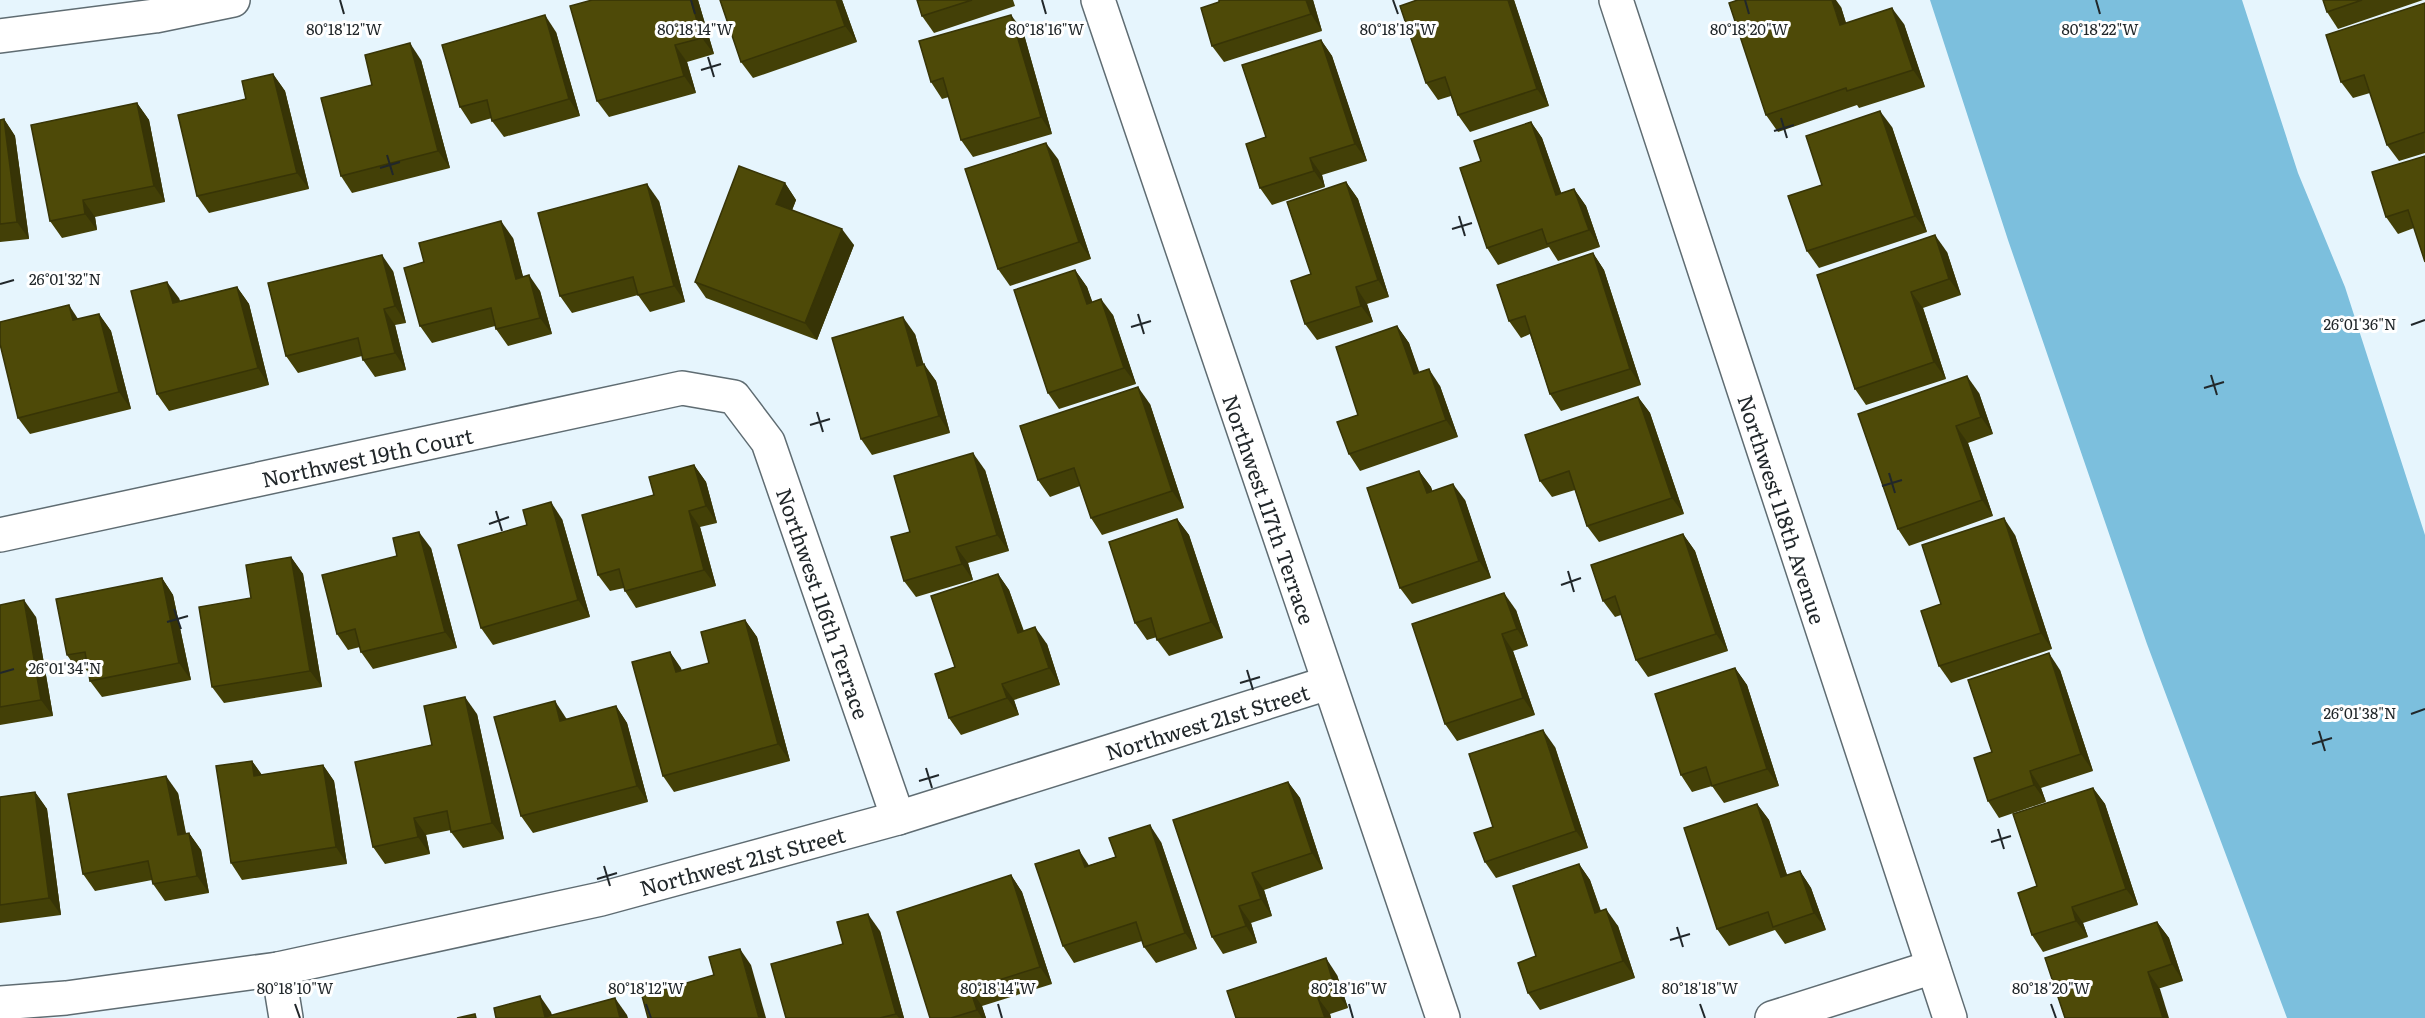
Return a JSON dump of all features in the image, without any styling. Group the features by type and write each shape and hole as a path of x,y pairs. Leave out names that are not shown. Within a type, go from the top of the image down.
{"street":[{"path":"0,36 155,16 233,0"},
{"name":"Northwest 117th Terrace","path":"1098,0 1443,1018"},
{"name":"Northwest 118th Avenue","path":"1616,0 1950,1018"},
{"name":"Northwest 19th Court","path":"0,535 682,388 734,398"},
{"name":"Northwest 116th Terrace","path":"734,398 768,442 898,818"},
{"name":"Northwest 21st Street","path":"0,1003 66,998 278,969 601,899 898,818 1328,683"},
{"path":"1772,1018 1932,967"},
{"path":"278,969 286,1018"}],"water":[{"path":"1930,0 2242,0 2298,173 2345,287 2425,535 2425,1018 2287,1018 2147,644 2008,240"}],"building":[{"path":"592,0 691,0 702,38 675,45 684,76 597,101 570,6"},
{"path":"720,0 836,0 845,26 741,62"},
{"path":"917,0 972,0 922,16"},
{"path":"1219,0 1306,0 1311,14 1212,46 1201,8 1219,2"},
{"path":"1417,0 1508,0 1537,89 1458,115 1445,77 1426,83 1400,6"},
{"path":"1738,0 1832,0 1840,25 1892,8 1913,70 1847,91 1846,88 1766,115 1729,3"},
{"path":"2323,0 2362,0 2327,12"},
{"path":"2425,3 2425,132 2387,145 2364,75 2341,82 2326,35"},
{"path":"545,15 569,99 492,121 487,100 460,107 442,45"},
{"path":"1011,15 1041,117 961,140 943,78 931,82 919,41"},
{"path":"1321,40 1355,144 1310,158 1314,171 1260,188 1246,144 1266,137 1242,65"},
{"path":"410,43 438,151 341,176 321,98 372,85 365,55"},
{"path":"273,74 297,173 197,196 178,115 246,99 242,81"},
{"path":"137,103 154,186 83,200 85,214 50,221 31,125"},
{"path":"1880,111 1915,216 1807,251 1788,196 1822,185 1806,136"},
{"path":"4,119 17,222 0,224 0,120"},
{"path":"1531,122 1556,195 1574,189 1589,230 1547,244 1542,229 1487,248 1460,168 1481,161 1474,141"},
{"path":"1046,143 1079,242 998,269 965,169"},
{"path":"2425,156 2425,262 2408,210 2386,217 2372,172"},
{"path":"739,166 785,183 776,204 842,229 805,323 695,282"},
{"path":"1346,182 1378,280 1356,287 1361,306 1305,324 1291,281 1311,274 1287,202"},
{"path":"647,184 674,286 638,295 633,277 560,296 538,213"},
{"path":"501,221 516,279 529,275 540,318 496,329 491,308 420,326 404,268 424,262 419,243"},
{"path":"1935,235 1949,279 1911,292 1934,362 1855,389 1817,275"},
{"path":"1593,253 1630,369 1550,394 1525,316 1509,321 1497,285"},
{"path":"382,255 395,306 384,309 395,353 363,360 358,338 286,356 268,283"},
{"path":"1075,270 1087,304 1101,299 1124,368 1048,393 1014,290"},
{"path":"167,282 173,303 237,287 258,368 157,394 131,291"},
{"path":"69,305 73,320 99,314 119,392 18,418 0,344 0,322"},
{"path":"903,317 917,366 924,364 939,416 861,439 832,338"},
{"path":"1397,326 1414,374 1429,369 1446,420 1349,454 1337,422 1358,415 1336,347"},
{"path":"1967,376 1981,417 1956,426 1982,500 1898,529 1858,414"},
{"path":"1138,387 1172,491 1091,518 1074,468 1038,480 1020,426"},
{"path":"1638,397 1672,498 1587,526 1569,471 1540,481 1525,435"},
{"path":"973,453 997,535 956,547 962,564 904,581 891,537 910,532 894,476"},
{"path":"694,465 706,506 689,511 704,570 625,591 619,569 598,575 582,515 654,495 649,477"},
{"path":"1419,471 1427,493 1453,484 1479,561 1400,588 1367,488"},
{"path":"551,502 578,600 481,628 458,545 527,525 523,510"},
{"path":"2004,518 2041,633 1939,666 1921,611 1941,604 1922,545"},
{"path":"1177,519 1211,622 1157,640 1151,618 1135,623 1109,542"},
{"path":"419,532 445,632 361,652 355,629 337,634 322,575 397,556 393,538"},
{"path":"1683,534 1716,634 1636,660 1615,596 1603,601 1591,565"},
{"path":"291,557 310,671 212,687 199,607 251,598 246,565"},
{"path":"998,574 1018,633 1035,627 1049,668 1002,684 1007,698 949,718 935,674 955,667 931,596"},
{"path":"162,578 179,663 90,681 85,652 67,655 56,599"},
{"path":"1504,593 1517,629 1502,634 1523,698 1445,724 1412,624"},
{"path":"24,600 41,700 0,707 0,605"},
{"path":"745,620 778,744 663,776 632,662 670,652 676,672 709,663 701,632"},
{"path":"2049,653 2081,754 2030,771 2034,785 1988,801 1974,758 1992,752 1968,680"},
{"path":"1735,668 1767,769 1712,786 1706,767 1681,775 1655,694"},
{"path":"465,697 492,823 451,832 447,811 414,818 418,837 373,847 355,762 432,745 424,706"},
{"path":"555,701 560,721 616,706 637,786 521,816 494,717"},
{"path":"1543,730 1576,831 1485,862 1474,833 1493,827 1469,754"},
{"path":"252,761 254,776 323,765 336,847 231,863 216,766"},
{"path":"166,776 178,835 189,833 197,876 153,884 148,861 83,874 68,794"},
{"path":"1288,782 1312,853 1252,873 1261,899 1239,906 1246,926 1212,937 1173,820"},
{"path":"2093,788 2126,889 2072,907 2076,921 2032,935 2018,893 2037,886 2013,814"},
{"path":"35,792 49,898 0,905 0,797"},
{"path":"1757,804 1781,877 1800,871 1814,913 1773,927 1768,912 1717,929 1684,828"},
{"path":"1150,825 1185,933 1144,947 1136,922 1063,946 1035,864 1079,850 1085,867 1116,857 1109,838"},
{"path":"1579,864 1595,913 1606,909 1623,961 1528,993 1518,963 1536,956 1513,886"},
{"path":"1011,875 1040,967 970,989 977,1010 951,1018 930,1018 897,912"},
{"path":"868,914 896,1014 880,1018 786,1018 771,964 843,944 837,922"},
{"path":"2157,922 2172,964 2148,972 2163,1018 2065,1018 2045,958"},
{"path":"740,949 759,1018 648,1018 642,996 714,975 709,957"},
{"path":"1326,958 1336,992 1318,998 1325,1018 1236,1018 1227,991"},
{"path":"540,996 545,1017 615,998 620,1018 496,1018 494,1008"},
{"path":"475,1014 476,1018 457,1018"}]}
